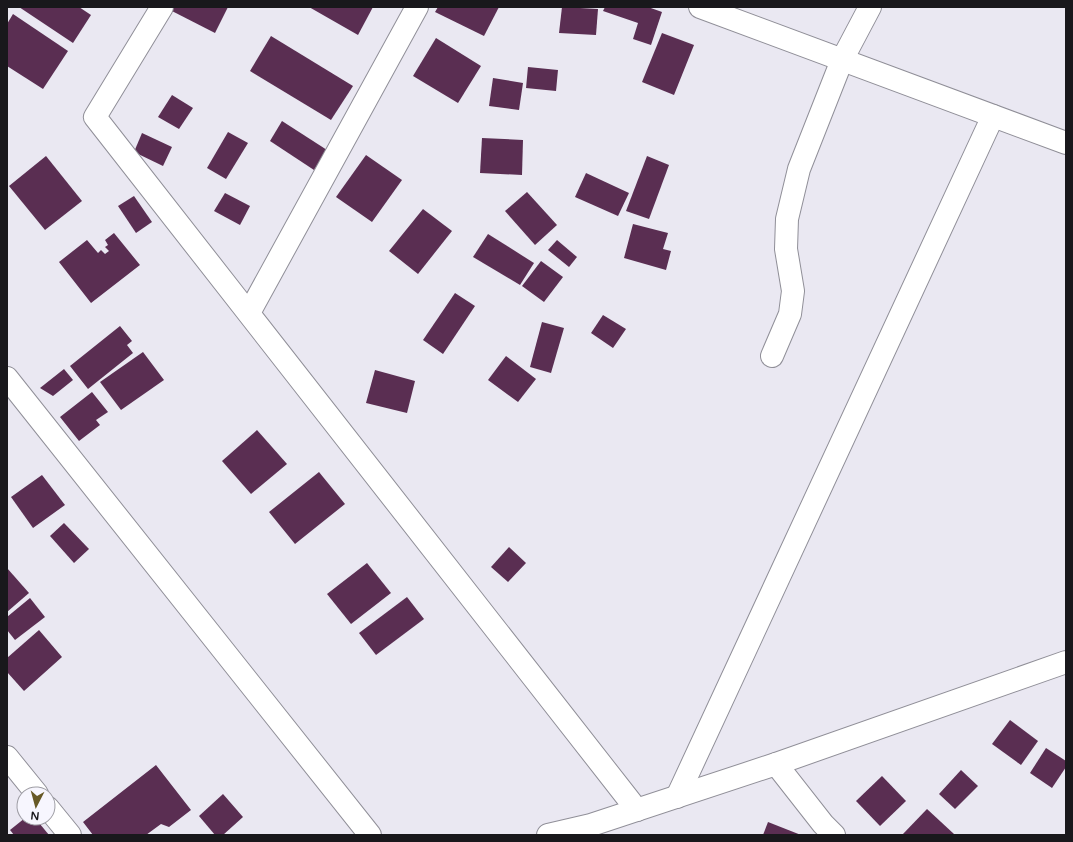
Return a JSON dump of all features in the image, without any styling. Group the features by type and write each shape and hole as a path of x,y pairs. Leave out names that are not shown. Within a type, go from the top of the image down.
{"street":[{"path":"162,7 96,117 637,810"},
{"path":"249,313 417,7"},
{"path":"700,7 1066,143"},
{"path":"772,356 790,314 793,291 786,249 787,219 799,169 842,60 870,7"},
{"path":"677,797 993,116"},
{"path":"7,378 370,835"},
{"path":"548,835 591,825 776,764 1066,662"},
{"path":"7,756 31,786"},
{"path":"776,764 823,824 834,835"},
{"path":"56,818 70,835"}],"building":[{"path":"19,7 79,7 91,15 73,43"},
{"path":"169,7 228,7 215,33 168,9"},
{"path":"309,7 373,7 358,35"},
{"path":"438,7 499,7 484,36 435,12"},
{"path":"562,7 598,9 596,35 559,33"},
{"path":"605,7 648,7 662,12 651,45 633,39 638,23 603,11"},
{"path":"13,14 68,51 43,89 7,66 7,24"},
{"path":"662,33 694,45 674,95 642,82"},
{"path":"271,36 353,86 331,120 250,71"},
{"path":"436,38 481,66 458,103 413,76"},
{"path":"528,67 558,70 556,91 526,88"},
{"path":"493,78 523,83 519,110 489,106"},
{"path":"172,95 193,108 179,129 158,117"},
{"path":"282,121 327,150 314,170 270,141"},
{"path":"228,132 248,143 226,179 207,168"},
{"path":"142,133 172,147 163,166 134,152"},
{"path":"482,138 523,140 522,175 480,173"},
{"path":"366,155 402,180 372,222 336,197"},
{"path":"46,156 82,201 45,230 9,186"},
{"path":"647,156 669,165 649,219 626,211"},
{"path":"586,173 629,193 618,216 575,197"},
{"path":"527,192 557,225 535,245 505,211"},
{"path":"225,193 250,206 240,225 214,211"},
{"path":"134,196 152,222 136,233 118,206"},
{"path":"423,209 452,231 418,274 389,251"},
{"path":"633,224 668,233 663,249 671,251 666,270 624,258"},
{"path":"114,233 140,265 91,303 59,262 87,240 98,253 101,250 105,254 109,251 105,247 108,245 105,240"},
{"path":"488,234 534,263 520,285 473,257"},
{"path":"557,240 577,257 569,267 548,250"},
{"path":"541,261 563,277 544,302 522,286"},
{"path":"455,293 475,306 443,354 423,340"},
{"path":"603,315 626,329 613,348 591,333"},
{"path":"542,322 564,328 551,373 530,367"},
{"path":"120,326 132,341 127,345 133,353 88,389 70,366"},
{"path":"143,352 164,380 121,410 100,382"},
{"path":"506,356 536,379 518,402 488,380"},
{"path":"64,369 73,380 53,396 40,388"},
{"path":"375,370 415,381 407,413 366,403"},
{"path":"92,392 108,412 96,420 100,425 79,441 60,417"},
{"path":"257,430 287,464 251,494 222,461"},
{"path":"319,472 345,504 295,544 269,512"},
{"path":"42,475 65,505 33,528 11,497"},
{"path":"64,523 89,549 74,563 50,536"},
{"path":"509,547 526,563 508,582 491,567"},
{"path":"367,563 391,593 351,624 327,594"},
{"path":"7,568 29,593 7,612"},
{"path":"407,597 424,619 376,655 359,633"},
{"path":"30,598 45,617 15,640 7,630 7,617"},
{"path":"39,630 62,657 24,691 7,672 7,658"},
{"path":"1010,720 1038,741 1021,765 992,744"},
{"path":"1046,748 1066,761 1066,767 1052,788 1030,773"},
{"path":"156,765 191,810 169,827 161,824 146,835 93,835 83,822"},
{"path":"961,770 978,786 955,809 939,794"},
{"path":"882,776 906,801 880,826 856,801"},
{"path":"223,794 243,817 223,835 215,835 199,816"},
{"path":"927,809 954,834 902,835"},
{"path":"768,822 801,835 763,835"},
{"path":"16,825 42,826 49,835 14,835 10,830"}]}
